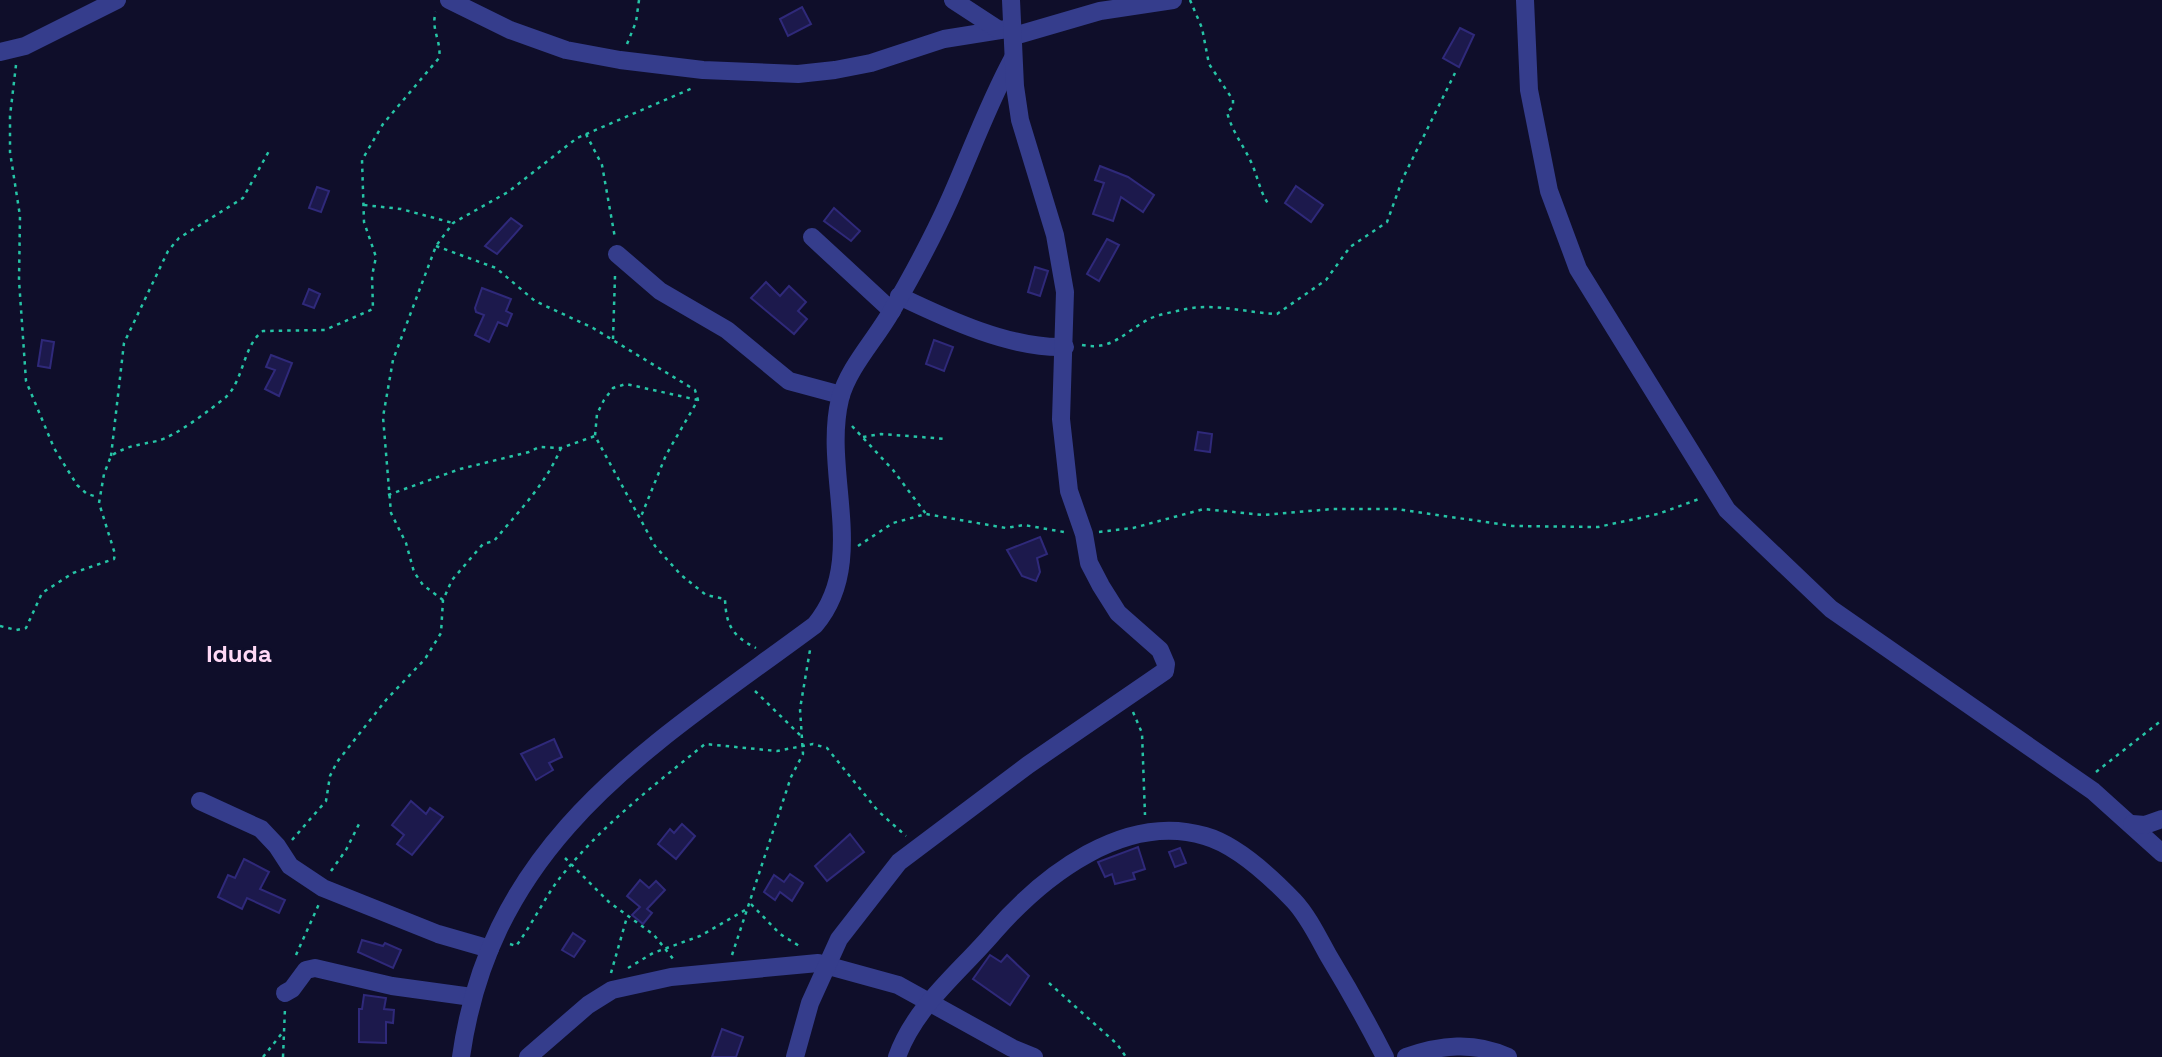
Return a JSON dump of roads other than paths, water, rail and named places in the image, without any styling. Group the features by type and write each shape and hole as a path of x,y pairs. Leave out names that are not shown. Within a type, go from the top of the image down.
{"street":[{"path":"0,52 25,46 117,0"},
{"path":"953,0 1009,31"},
{"path":"795,1057 822,963 870,895 899,862 989,793 1157,679 1166,664 1160,650 1118,613 1075,533 1066,477 1061,419 1065,345 1063,280 1055,235 1020,120 1009,31 1011,0"},
{"path":"443,5 542,43 620,60 798,74 835,71 871,63 944,39 1009,31 1100,11 1173,0"},
{"path":"1525,0 1529,90 1549,191 1578,269 1727,510 1775,559 1831,609 2086,786 2162,853"},
{"path":"461,1057 472,997 492,943 517,889 552,842 631,764 815,625 835,598 841,574 835,429 839,403 948,202 1014,55"},
{"path":"812,237 895,304 951,319 1038,348 1065,345"},
{"path":"617,254 660,291 727,330 789,382 839,403"},
{"path":"200,801 261,829 297,872 323,888 438,934 492,943"},
{"path":"2132,824 2145,825 2162,819"},
{"path":"897,1057 929,1000 1049,878 1123,839 1146,832 1206,836 1241,856 1275,883 1296,903 1312,926 1385,1057"},
{"path":"528,1057 609,992 671,978 822,963 898,985 1012,1048 1034,1057"},
{"path":"285,993 292,989 306,970 315,968 393,986 472,997"},
{"path":"1406,1057 1431,1048 1464,1046 1508,1057"}],"district":[{"name":"Iduda","path":"239,653"}]}
